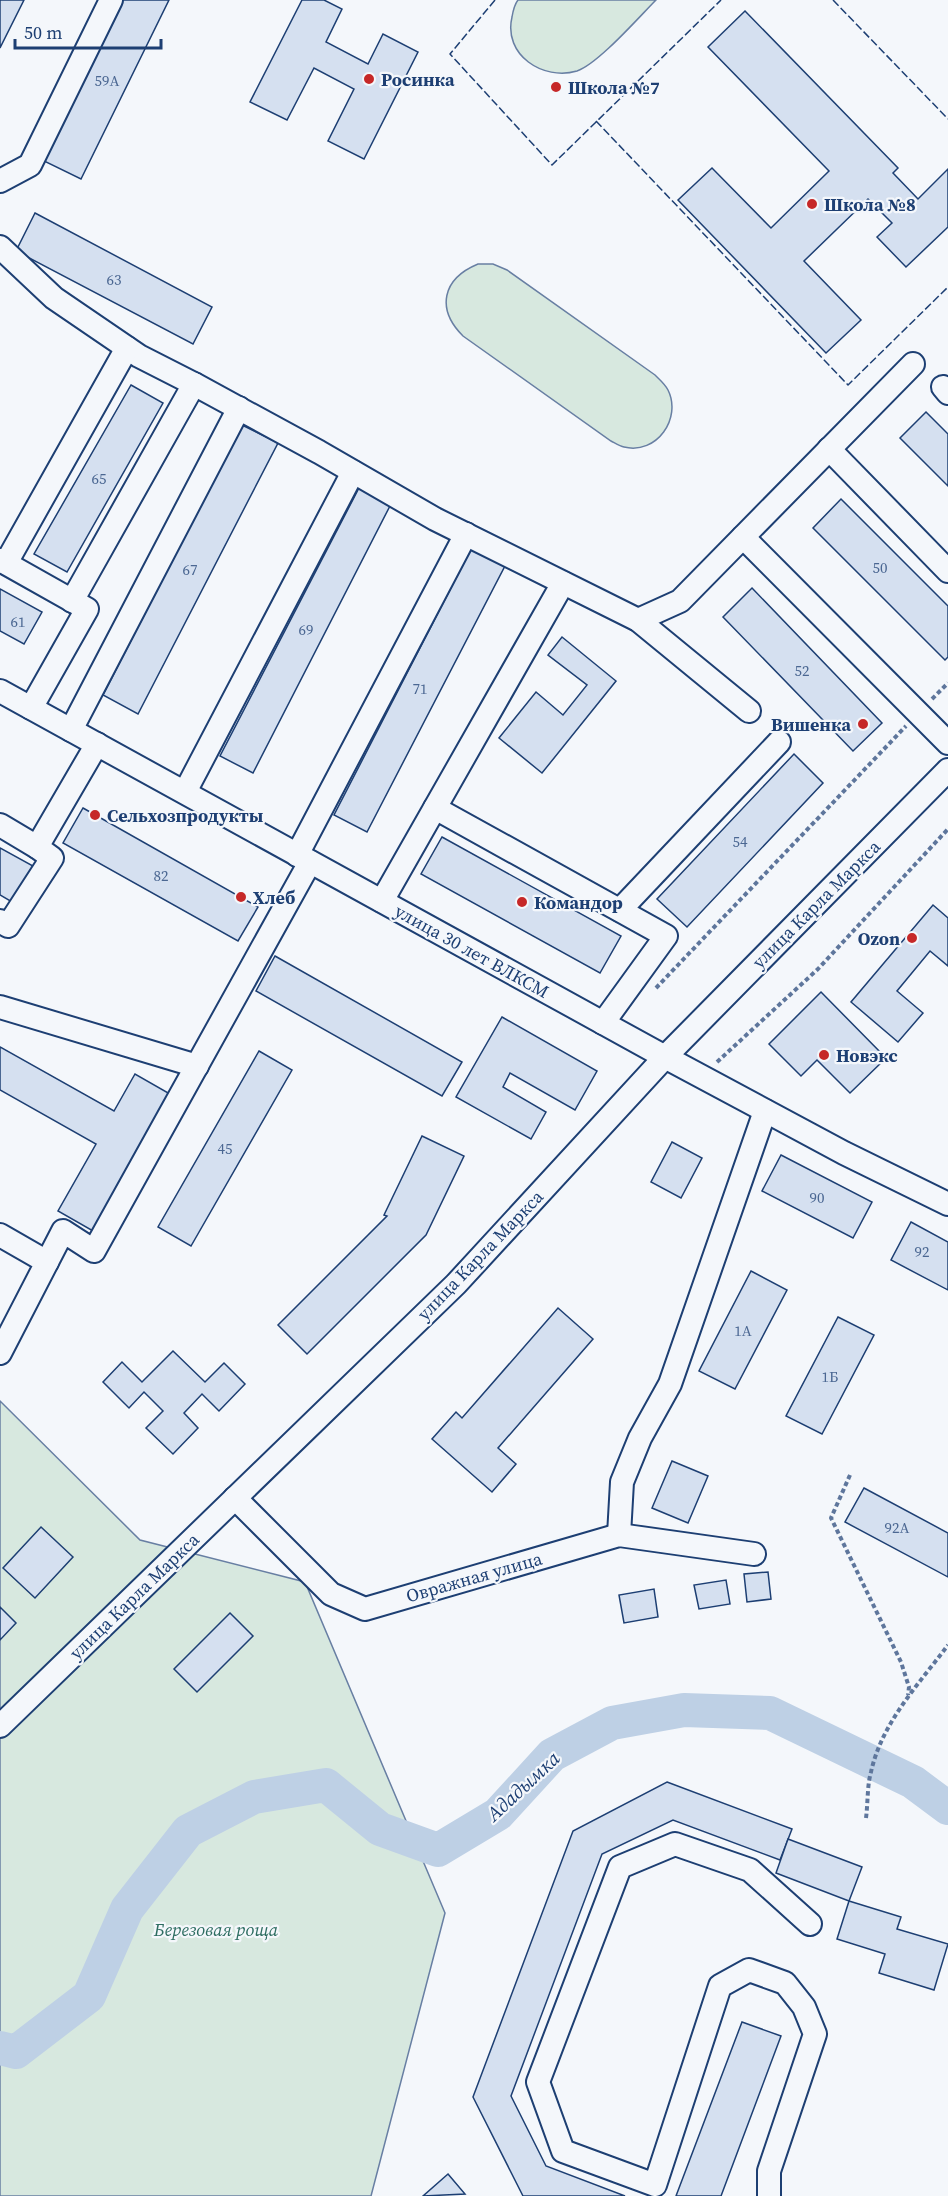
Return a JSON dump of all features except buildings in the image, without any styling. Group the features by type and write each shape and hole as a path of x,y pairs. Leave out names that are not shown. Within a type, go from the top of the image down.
{"street":[{"path":"0,181 30,165 111,0"},
{"path":"0,247 54,298 138,356 239,408 435,519 638,620 749,711"},
{"path":"31,708 87,609 3,561 127,348"},
{"path":"638,620 680,601 913,364"},
{"path":"72,601 194,384"},
{"path":"71,730 239,408"},
{"path":"829,449 948,571"},
{"path":"185,792 353,472"},
{"path":"3,1340 63,1231 94,1251 197,1066 466,534"},
{"path":"743,537 948,743"},
{"path":"382,901 563,583"},
{"name":"улица 30 лет ВЛКСМ","path":"0,691 700,1076 844,1153 948,1204"},
{"path":"620,910 779,742"},
{"path":"37,846 97,744"},
{"name":"улица Карла Маркса","path":"0,1726 456,1284 665,1057 948,770"},
{"path":"435,808 666,936 603,1023"},
{"path":"0,825 37,846 52,858 8,926 0,921"},
{"path":"0,1007 197,1066"},
{"path":"619,1535 622,1482 640,1438 670,1384 765,1111"},
{"path":"0,1235 47,1262"},
{"name":"Овражная улица","path":"235,1498 331,1594 365,1609 619,1535 754,1554"},
{"path":"769,2196 769,2171 815,2034 804,2007 785,1983 749,1970 720,1986 655,2185 563,2151 538,2082 620,1867 675,1844 750,1870 810,1924"}],"path":[{"path":"650,994 948,683"},
{"path":"700,1076 818,969 948,829"},
{"path":"850,1475 831,1518 901,1662 909,1687 908,1695"},
{"path":"867,1818 870,1772 881,1741 908,1695 948,1645"}],"green space":[{"path":"518,0 656,0 618,39 586,67 564,73 539,68 528,62 520,53 511,31 513,10"},
{"path":"478,264 493,264 507,270 655,375 667,388 671,401 672,412 664,432 647,445 636,448 619,445 463,336 454,326 449,315 446,305 447,296 450,286 457,278"},
{"name":"Березовая роща","path":"0,1401 140,1540 305,1582 445,1913 371,2196 0,2196"}],"waterway":[{"name":"Ададымка","path":"0,2048 16,2052 89,1996 127,1909 188,1831 254,1797 326,1785 380,1829 438,1850 498,1814 552,1755 612,1723 684,1710 770,1713 913,1782 948,1808"}],"fence":[{"path":"495,0 450,54 552,165 721,0"},
{"path":"833,0 948,119"},
{"path":"596,121 848,385 948,287"}],"place":[{"name":"Росинка","path":"369,79"},
{"name":"Школа №7","path":"556,87"},
{"name":"Школа №8","path":"812,204"},
{"name":"Вишенка","path":"863,724"},
{"name":"Сельхозпродукты","path":"95,815"},
{"name":"Хлеб","path":"241,897"},
{"name":"Командор","path":"522,902"},
{"name":"Ozon","path":"912,938"},
{"name":"Новэкс","path":"824,1055"}]}
